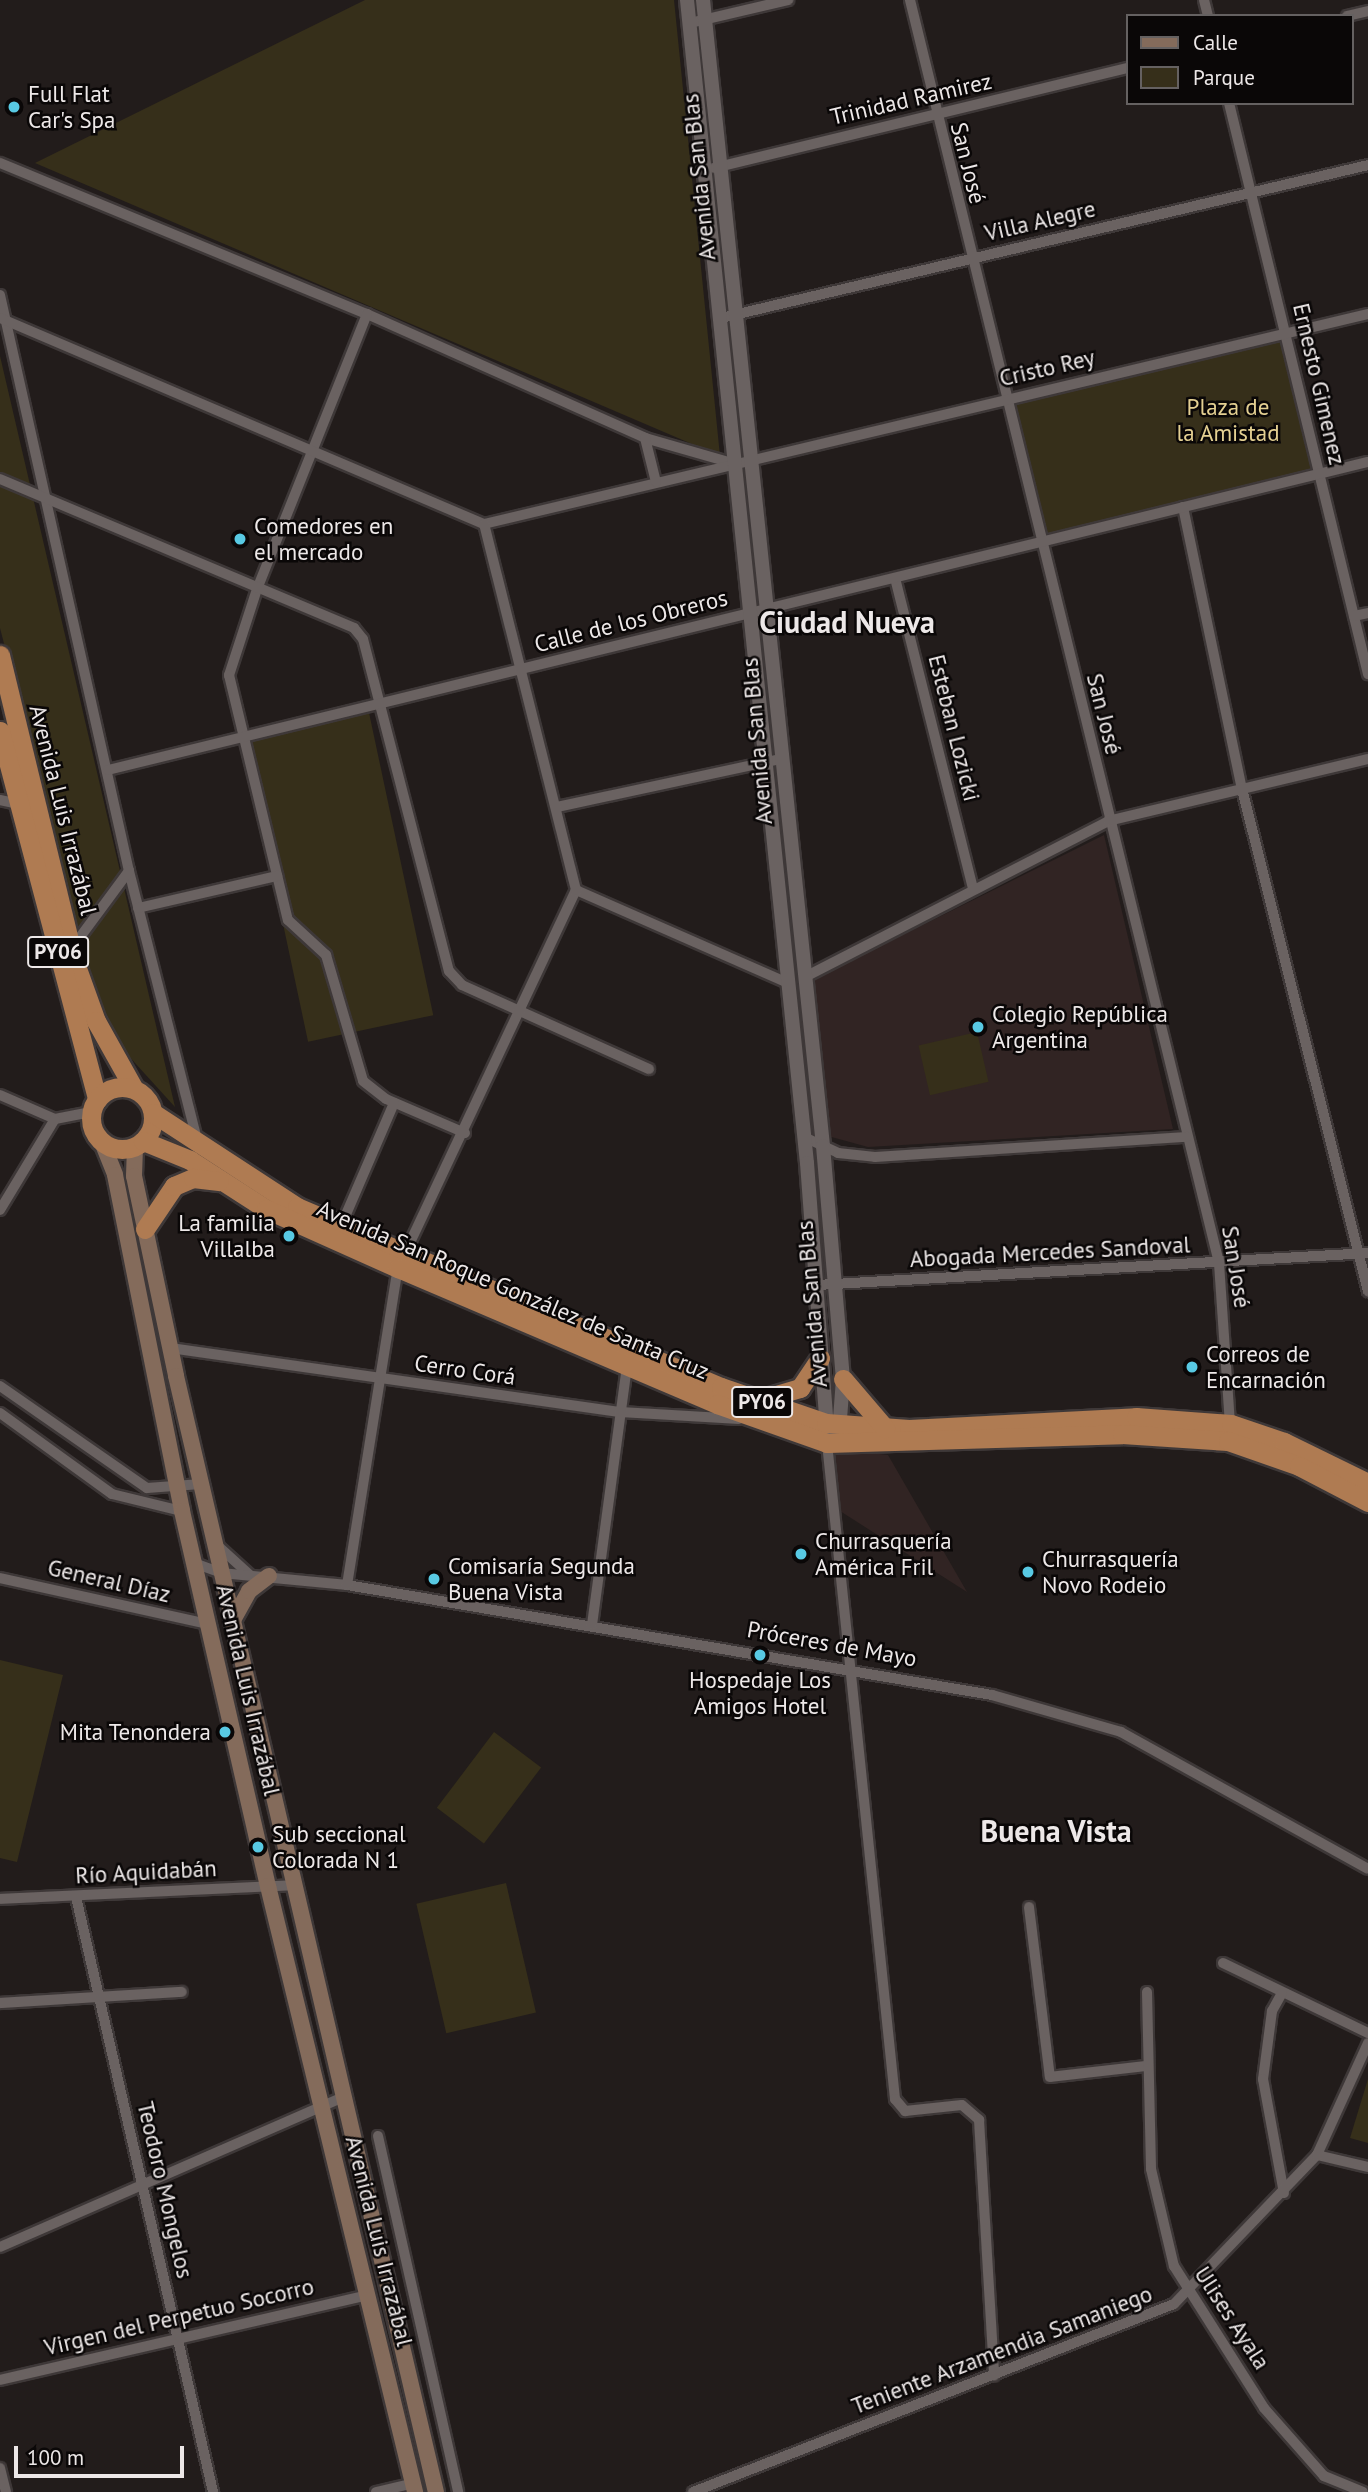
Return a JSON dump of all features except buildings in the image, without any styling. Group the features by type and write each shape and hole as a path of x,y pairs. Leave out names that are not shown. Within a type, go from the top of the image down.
{"highway":[{"name":"Avenida Luis Irrazábal","path":"0,655 40,807 72,948 96,1021 134,1089 153,1113 139,1144"},
{"name":"Avenida Luis Irrazábal","path":"0,731 9,802 102,1142"},
{"path":"94,1105 114,1088 134,1089"},
{"name":"Avenida San Roque González de Santa Cruz","path":"153,1113 285,1200 341,1226 404,1262 627,1366 757,1410 833,1423 885,1428 1136,1416 1284,1442 1368,1483"},
{"name":"PY06","path":"102,1142 139,1144"},
{"name":"Avenida San Roque González de Santa Cruz","path":"139,1144 229,1184 267,1209 404,1262 833,1443 1096,1434 1229,1433 1368,1502"},
{"path":"145,1229 174,1186 206,1177 229,1184"},
{"path":"757,1410 800,1388 820,1358"},
{"path":"843,1379 885,1428"}],"main road":[{"name":"Avenida Luis Irrazábal","path":"102,1142 115,1175 177,1490 268,1886 414,2488"},
{"name":"Avenida Luis Irrazábal","path":"139,1144 145,1229 170,1348 436,2492"},
{"path":"232,1622 249,1591 269,1576"}],"street":[{"name":"Avenida San Blas","path":"687,0 721,318 742,462 768,609 773,760 788,983 804,1137 825,1285 843,1379 833,1423"},
{"name":"Avenida San Blas","path":"702,0 737,314 742,462 752,612 805,977 823,1146 825,1285 820,1358 833,1423 834,1469 851,1667 895,2099 905,2111 962,2105 979,2120 994,2376"},
{"path":"690,23 788,0"},
{"name":"San José","path":"910,0 934,115 1219,1263 1229,1433"},
{"name":"Trinidad Ramirez","path":"704,170 1126,68"},
{"name":"Ernesto Gimenez","path":"1229,105 1368,674"},
{"path":"0,163 368,314 645,438 742,462"},
{"name":"Villa Alegre","path":"721,318 1368,165"},
{"path":"0,295 43,499 108,770 129,871 198,1143"},
{"path":"368,314 314,454 258,586 229,665 288,920 326,955 363,1081 394,1103 465,1133"},
{"name":"Cristo Rey","path":"484,524 1368,314"},
{"path":"3,319 314,454 484,524 576,891 404,1262 347,1585"},
{"path":"645,438 656,482"},
{"name":"Calle de los Obreros","path":"108,770 1368,462"},
{"path":"0,479 355,628 379,704 442,958 462,985 649,1069"},
{"path":"1183,507 1242,789 1363,1253 1368,1291"},
{"name":"Esteban Lozicki","path":"895,578 973,888"},
{"path":"1354,616 1368,612"},
{"path":"805,977 973,888 1108,821 1368,759"},
{"path":"557,807 773,760"},
{"path":"9,802 40,807"},
{"path":"72,948 129,871"},
{"path":"138,908 277,876"},
{"path":"576,891 788,983"},
{"path":"0,1095 55,1119"},
{"path":"341,1226 394,1103"},
{"path":"0,1210 55,1119 94,1105"},
{"path":"804,1137 823,1146 875,1157 1186,1137"},
{"name":"Abogada Mercedes Sandoval","path":"825,1285 1363,1253"},
{"name":"Cerro Corá","path":"170,1348 621,1412 757,1410"},
{"path":"592,1625 627,1366"},
{"path":"0,1386 147,1488 177,1490 201,1484"},
{"path":"0,1413 112,1494 182,1511"},
{"path":"214,1542 252,1577"},
{"name":"Próceres de Mayo","path":"194,1563 221,1573 347,1585 851,1667 992,1695 1121,1732 1368,1869"},
{"name":"General Díaz","path":"0,1578 208,1624"},
{"name":"Río Aquidabán","path":"0,1899 293,1885"},
{"name":"Teodoro Mongelos","path":"76,1897 213,2492"},
{"path":"1028,1907 1050,2077 1147,2066"},
{"path":"1223,1963 1368,2033"},
{"name":"Ulises Ayala","path":"1147,1992 1147,2066 1156,2201 1188,2293 1264,2408 1324,2476 1363,2492"},
{"path":"0,2003 182,1993"},
{"path":"1282,1993 1272,2011 1263,2088 1284,2193"},
{"name":"Teniente Arzamendia Samaniego","path":"692,2492 1165,2310 1188,2293 1317,2155 1368,2043"},
{"path":"0,2247 143,2188 344,2097"},
{"path":"378,2136 458,2492"},
{"path":"1317,2155 1368,2167"},
{"name":"Virgen del Perpetuo Socorro","path":"0,2381 178,2337 368,2295"},
{"path":"395,2318 418,2312"},
{"path":"0,2468 6,2492"},
{"path":"376,2492 414,2488"}],"shaded area":[{"name":"Colegio República Argentina","path":"1104,835 1173,1129 868,1147 817,1133 800,986"},
{"path":"835,1449 888,1455 967,1592 840,1511"}],"green space":[{"path":"365,0 674,0 720,456 35,163"},
{"name":"Plaza de la Amistad","path":"1285,334 1320,474 1045,542 1010,402"},
{"path":"0,356 175,1107 115,1041 89,971 0,628"},
{"path":"368,708 433,1015 308,1042 243,735"},
{"path":"977,1032 988,1082 930,1095 919,1045"},
{"path":"0,1660 63,1675 17,1862 0,1858"},
{"path":"494,1732 541,1768 484,1843 437,1808"},
{"path":"506,1883 536,2013 446,2033 416,1904"},
{"path":"1368,2079 1368,2143 1350,2138"}],"place":[{"name":"Full Flat Car's Spa","path":"14,107"},
{"name":"Comedores en el mercado","path":"240,539"},
{"name":"Colegio República Argentina","path":"978,1027"},
{"name":"La familia Villalba","path":"289,1236"},
{"name":"Correos de Encarnación","path":"1192,1367"},
{"name":"Churrasquería América Fril","path":"801,1554"},
{"name":"Churrasquería Novo Rodeio","path":"1028,1572"},
{"name":"Comisaría Segunda Buena Vista","path":"434,1579"},
{"name":"Hospedaje Los Amigos Hotel","path":"760,1655"},
{"name":"Mita Tenondera","path":"225,1732"},
{"name":"Sub seccional Colorada N 1","path":"258,1847"}],"district":[{"name":"Ciudad Nueva","path":"847,622"},
{"name":"Buena Vista","path":"1056,1831"}]}
